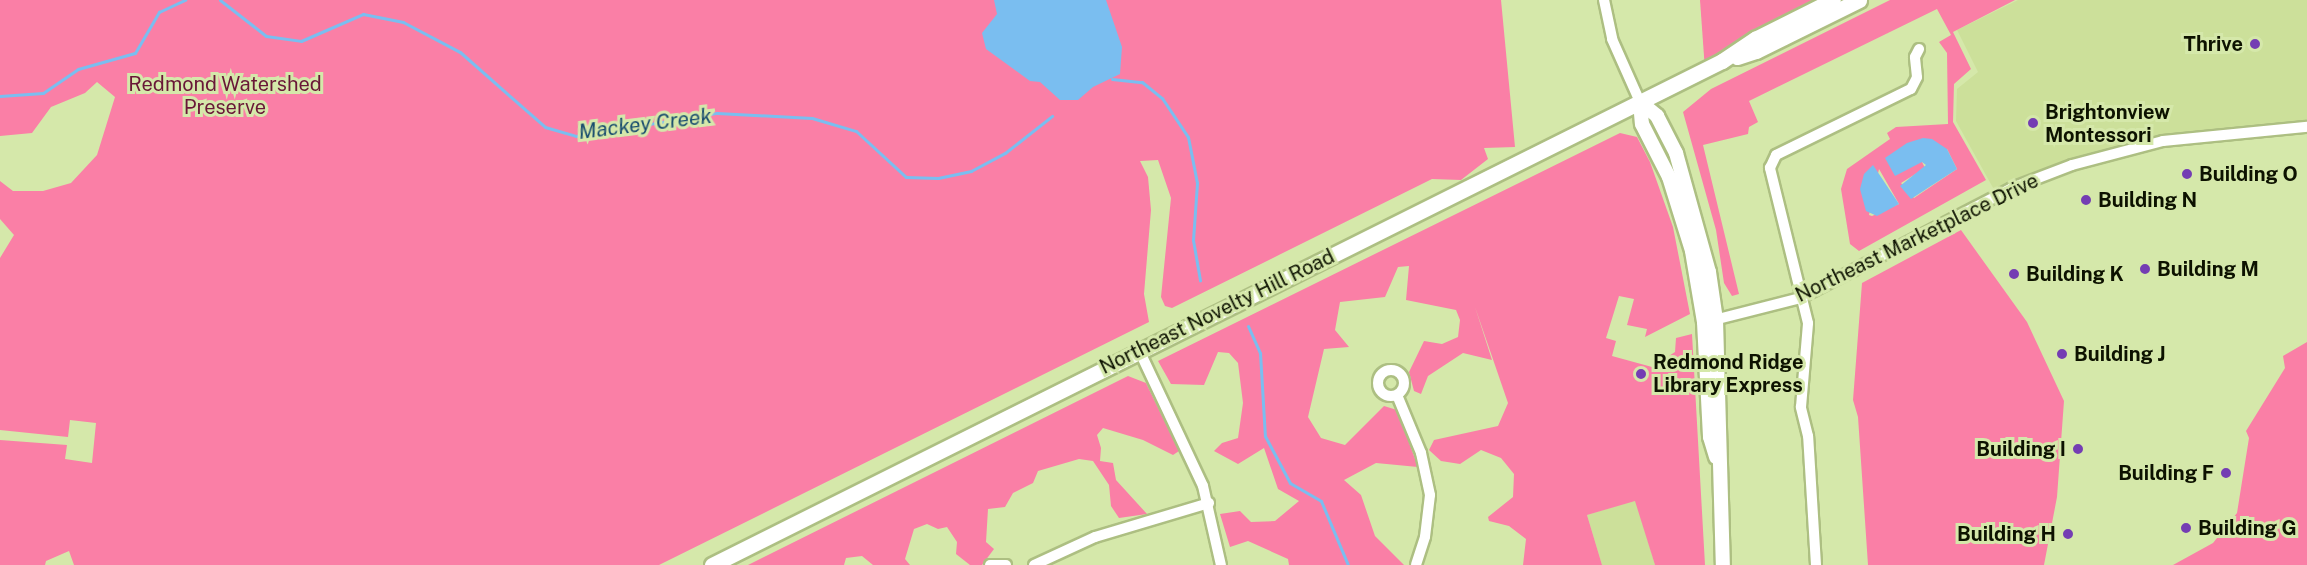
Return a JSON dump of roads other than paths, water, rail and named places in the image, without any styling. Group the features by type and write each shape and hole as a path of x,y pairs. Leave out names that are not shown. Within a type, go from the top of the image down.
{"main road":[{"name":"Northeast Novelty Hill Road","path":"712,565 1722,61 1755,39 1833,0"},
{"name":"Northeast Novelty Hill Road","path":"1722,61 1756,51 1859,0"}],"street":[{"path":"1604,0 1611,39 1640,102 1657,116 1676,153 1699,230 1721,435 1717,459 1723,565"},
{"path":"1816,565 1808,436 1801,407 1808,323 1772,181 1772,161 1776,155 1911,89 1917,77 1915,57 1919,49"},
{"name":"Northeast Marketplace Drive","path":"1710,321 1800,298 1997,195 2072,165 2163,141 2307,127"},
{"path":"1139,350 1209,503 1221,565"},
{"path":"1397,395 1421,453 1430,495 1425,537 1416,565"},
{"path":"1034,565 1095,537 1209,503"},
{"path":"990,565 1006,565"}],"water":[{"path":"994,0 1106,0 1122,47 1120,74 1093,87 1078,100 1060,100 1040,82 1030,81 986,49 982,33 997,14"},
{"path":"1923,138 1932,139 1947,149 1957,169 1911,199 1900,186 1926,165 1922,162 1895,176 1885,158 1907,143"},
{"path":"1873,165 1899,204 1877,216 1866,211 1860,189 1864,174"}],"waterway":[{"name":"Mackey Creek","path":"0,96 43,93 78,69 135,53 159,12 185,0"},
{"name":"Mackey Creek","path":"220,0 266,36 301,41 363,14 403,22 460,52 545,127 576,136 717,113 812,118 856,131 906,177 938,178 971,171 1005,153 1052,116"},
{"path":"1112,79 1142,82 1162,98 1188,137 1197,183 1193,240 1200,280"},
{"path":"1248,326 1260,353 1265,436 1290,483 1321,501 1348,565"}],"place":[{"name":"Thrive","path":"2255,44"},
{"name":"Brightonview Montessori","path":"2033,123"},
{"name":"Building O","path":"2187,174"},
{"name":"Building N","path":"2086,200"},
{"name":"Building M","path":"2145,269"},
{"name":"Building K","path":"2014,274"},
{"name":"Building J","path":"2062,354"},
{"name":"Redmond Ridge Library Express","path":"1641,374"},
{"name":"Building I","path":"2078,449"},
{"name":"Building F","path":"2226,473"},
{"name":"Building G","path":"2186,528"},
{"name":"Building H","path":"2068,534"}],"park label":[{"name":"Redmond Watershed Preserve","path":"225,96"}]}
